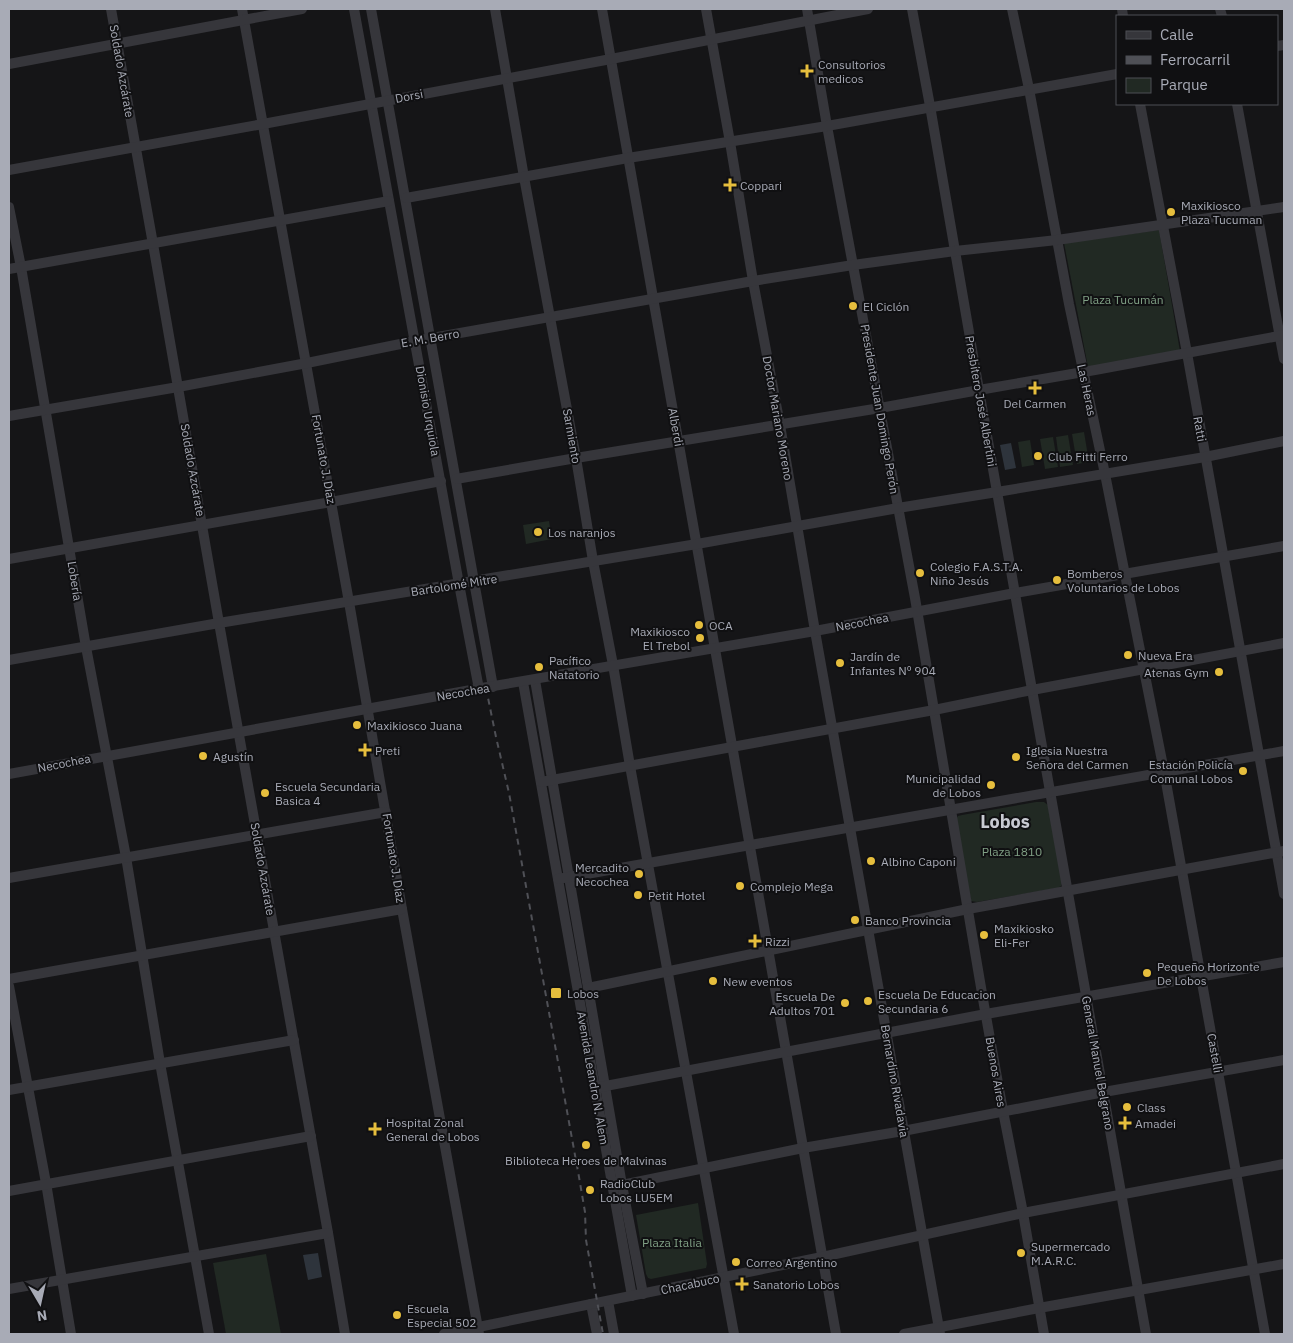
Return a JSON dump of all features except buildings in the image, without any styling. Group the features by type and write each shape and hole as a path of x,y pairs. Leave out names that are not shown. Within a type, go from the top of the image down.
{"street":[{"name":"Soldado Azcárate","path":"111,9 345,1334"},
{"name":"Fortunato J. Díaz","path":"242,9 307,363 478,1331"},
{"path":"9,64 302,9"},
{"name":"Dionisio Urquiola","path":"354,9 479,689"},
{"name":"Dionisio Urquiola","path":"371,9 492,687"},
{"name":"Sarmiento","path":"496,9 506,78 734,1334"},
{"name":"Alberdi","path":"602,9 836,1334"},
{"name":"Doctor Mariano Moreno","path":"706,9 850,828"},
{"name":"Presidente Juan Domingo Perón","path":"807,9 827,126 918,612 950,810"},
{"name":"Dorsi","path":"9,170 611,59 868,9"},
{"name":"Presbítero José Albertini","path":"912,9 1050,793"},
{"name":"Las Heras","path":"1012,9 1030,90 1057,240 1164,771"},
{"path":"406,198 1116,74"},
{"name":"Ratti","path":"1140,105 1240,651 1280,852 1284,894"},
{"path":"1238,105 1282,335 1284,358"},
{"path":"9,269 389,201"},
{"name":"Lobería","path":"9,207 86,647 126,857 160,1063 209,1334"},
{"name":"E. M. Berro","path":"9,416 178,387 431,338 753,281 853,265 1057,240 1284,207"},
{"path":"456,479 880,408 1187,354 1282,335"},
{"name":"Bartolomé Mitre","path":"9,660 1205,457 1284,441"},
{"path":"9,559 441,481"},
{"name":"Necochea","path":"9,774 1284,546"},
{"path":"541,782 1284,643"},
{"name":"Avenida Leandro N. Alem","path":"535,680 584,962 588,988 587,1013"},
{"name":"Avenida Leandro N. Alem","path":"523,682 573,964 587,1013 617,1186 632,1296"},
{"path":"558,879 1284,751"},
{"name":"Castelli","path":"1164,771 1265,1334"},
{"name":"General Manuel Belgrano","path":"1050,793 1146,1334"},
{"name":"Buenos Aires","path":"950,810 1044,1334"},
{"path":"9,878 386,812"},
{"name":"Bernardino Rivadavia","path":"850,828 939,1331"},
{"path":"588,988 968,909 1280,852"},
{"path":"9,979 402,909"},
{"path":"573,964 584,962"},
{"path":"600,1087 986,1014 1284,962"},
{"path":"9,986 46,1183 71,1334"},
{"path":"9,1090 294,1040"},
{"path":"617,1186 803,1148 1284,1060"},
{"path":"9,1190 311,1136"},
{"name":"Chacabuco","path":"444,1334 478,1331 592,1304 1023,1214 1284,1164"},
{"name":"Avenida Leandro N. Alem","path":"617,1186 643,1294"},
{"path":"9,1289 328,1233"},
{"path":"904,1334 939,1331 1039,1308 1284,1264"},
{"path":"608,1301 614,1334"},
{"path":"592,1304 597,1334"}],"green space":[{"name":"Plaza Tucumán","path":"1159,230 1180,351 1088,367 1064,243"},
{"path":"1084,432 1089,462 1077,464 1072,434"},
{"path":"1068,435 1073,465 1060,467 1056,437"},
{"path":"1053,437 1058,467 1045,469 1040,439"},
{"path":"1030,440 1034,465 1022,467 1018,442"},
{"name":"Los naranjos","path":"549,521 552,539 526,544 523,525"},
{"name":"Plaza 1810","path":"1044,802 1048,805 1061,886 977,902 971,901 956,819 962,815"},
{"name":"Plaza Italia","path":"698,1203 706,1268 648,1278 636,1215"},
{"path":"266,1254 281,1334 226,1334 213,1263"}],"shaded area":[{"path":"1011,443 1016,468 1005,470 1000,445"},
{"path":"318,1253 322,1277 308,1280 303,1255"}],"railway":[{"path":"486,688 509,793 579,1177 585,1212 586,1240 603,1334"}],"place":[{"name":"Consultorios medicos","path":"807,71"},
{"name":"Coppari","path":"730,185"},
{"name":"Maxikiosco Plaza Tucuman","path":"1171,212"},
{"name":"El Ciclón","path":"853,306"},
{"name":"Del Carmen","path":"1035,388"},
{"name":"Club Fitti Ferro","path":"1038,456"},
{"name":"Los naranjos","path":"538,532"},
{"name":"Colegio F.A.S.T.A. Niño Jesús","path":"920,573"},
{"name":"Bomberos Voluntarios de Lobos","path":"1057,580"},
{"name":"OCA","path":"699,625"},
{"name":"Maxikiosco El Trebol","path":"700,638"},
{"name":"Nueva Era","path":"1128,655"},
{"name":"Jardín de Infantes Nº 904","path":"840,663"},
{"name":"Pacífico Natatorio","path":"539,667"},
{"name":"Atenas Gym","path":"1219,672"},
{"name":"Maxikiosco Juana","path":"357,725"},
{"name":"Preti","path":"365,750"},
{"name":"Agustín","path":"203,756"},
{"name":"Iglesia Nuestra Señora del Carmen","path":"1016,757"},
{"name":"Estación Policía Comunal Lobos","path":"1243,771"},
{"name":"Municipalidad de Lobos","path":"991,785"},
{"name":"Escuela Secundaria Basica 4","path":"265,793"},
{"name":"Albino Caponi","path":"871,861"},
{"name":"Mercadito Necochea","path":"639,874"},
{"name":"Complejo Mega","path":"740,886"},
{"name":"Petit Hotel","path":"638,895"},
{"name":"Banco Provincia","path":"855,920"},
{"name":"Maxikiosko Eli-Fer","path":"984,935"},
{"name":"Rizzi","path":"755,941"},
{"name":"Pequeño Horizonte De Lobos","path":"1147,973"},
{"name":"New eventos","path":"713,981"},
{"name":"Lobos","path":"556,993"},
{"name":"Escuela De Educacion Secundaria 6","path":"868,1001"},
{"name":"Escuela De Adultos 701","path":"845,1003"},
{"name":"Class","path":"1127,1107"},
{"name":"Amadei","path":"1125,1123"},
{"name":"Hospital Zonal General de Lobos","path":"375,1129"},
{"name":"Biblioteca Heroes de Malvinas","path":"586,1145"},
{"name":"RadioClub Lobos LU5EM","path":"590,1190"},
{"name":"Supermercado M.A.R.C.","path":"1021,1253"},
{"name":"Correo Argentino","path":"736,1262"},
{"name":"Sanatorio Lobos","path":"742,1284"},
{"name":"Escuela Especial 502","path":"397,1315"}],"district":[{"name":"Lobos","path":"1005,821"}]}
